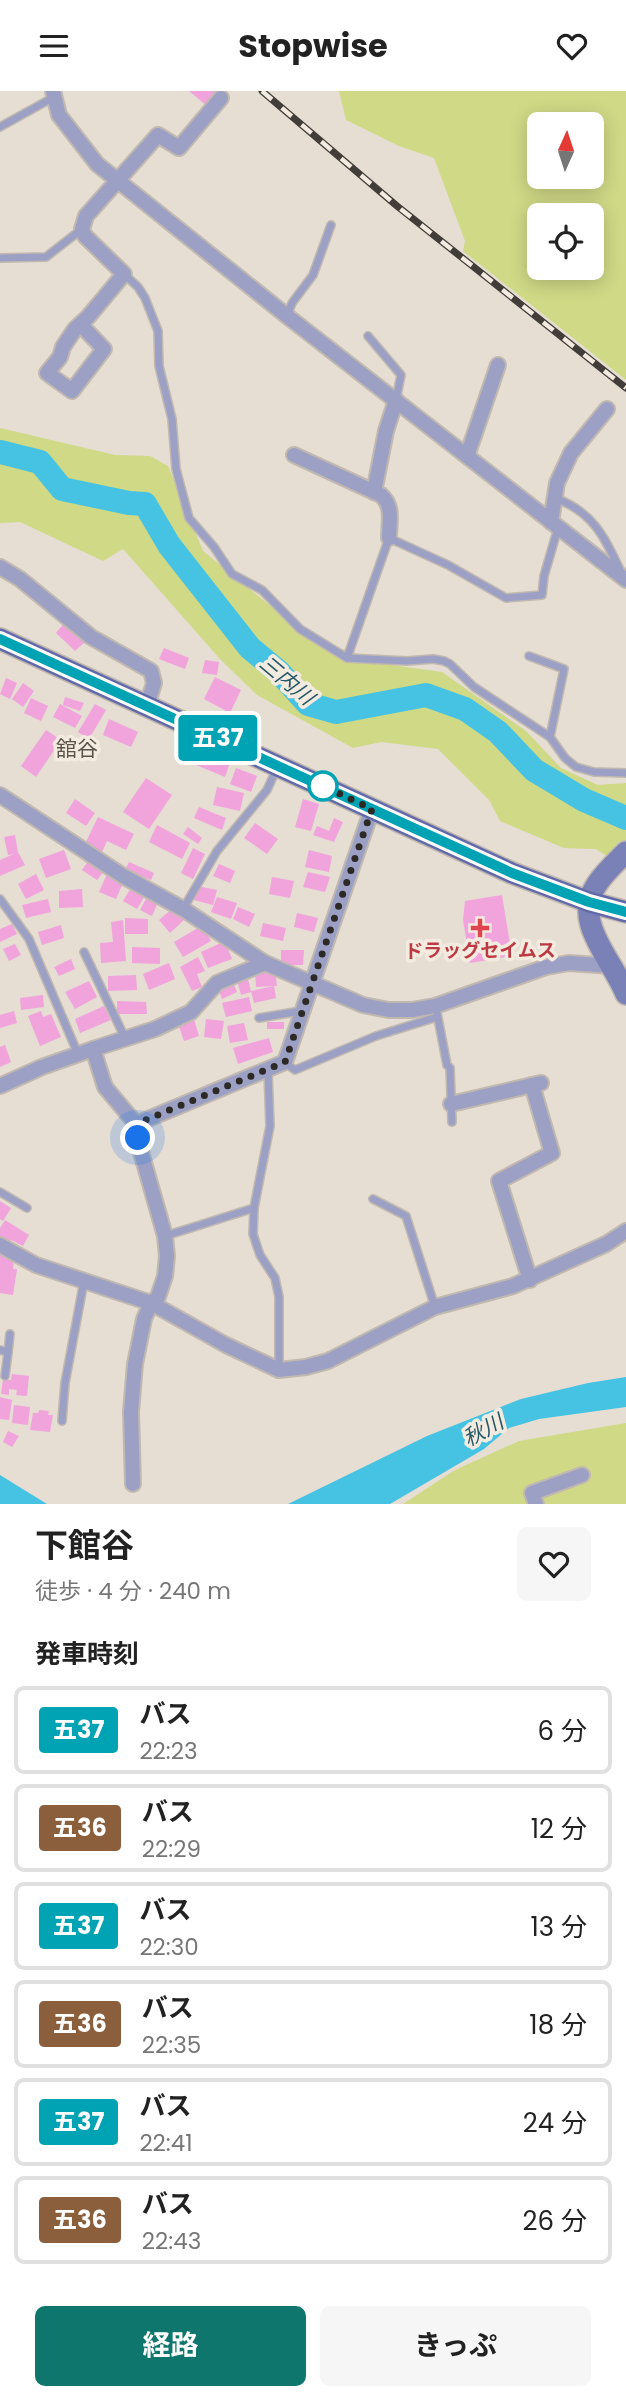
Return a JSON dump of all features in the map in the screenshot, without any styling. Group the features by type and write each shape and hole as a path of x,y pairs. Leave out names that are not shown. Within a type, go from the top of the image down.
{"main road":[{"path":"0,639 512,873 589,902 626,912"}],"street":[{"path":"54,94 59,115 97,164 625,580"},
{"path":"80,324 104,349 72,391 47,373 80,324 124,274 85,236 82,229 86,216 158,135 179,148 222,98"},
{"path":"467,456 498,365"},
{"path":"374,492 386,431 396,400"},
{"path":"555,525 557,482 571,453 607,409"},
{"path":"294,455 388,501 388,538"},
{"path":"0,567 20,579 91,637 151,671 154,683 147,706"},
{"path":"0,795 123,876 183,909 265,963 363,1005 388,1010 436,1012 546,967 569,963 612,966"},
{"path":"136,1124 285,1062 372,809"},
{"path":"626,852 596,885 589,902 592,932 626,994"},
{"path":"0,1086 85,1051 155,1029 191,1012 217,983 265,963"},
{"path":"85,1051 105,1087 136,1124 141,1152 165,1236 165,1276 158,1297 151,1303 144,1319 135,1364 131,1412 133,1484"},
{"path":"451,1104 537,1084 552,1153 499,1181 530,1280"},
{"path":"0,1245 36,1265 151,1303 226,1345 279,1370 328,1361 435,1307 530,1280 606,1244 626,1231"},
{"path":"536,1504 532,1493 582,1475"}],"lane":[{"path":"0,127 54,94"},
{"path":"288,316 292,303 313,275 331,225"},
{"path":"0,258 46,257 82,229"},
{"path":"124,274 145,298 158,331 159,366 172,419 176,469 189,519 214,547 232,574 262,590 300,629 348,658 444,661 481,692 550,737 565,758 582,770 626,773"},
{"path":"368,336 401,375 396,400"},
{"path":"555,498 574,505 592,521 606,540 625,580"},
{"path":"348,658 388,538 448,565 506,598 516,599 542,594 555,525"},
{"path":"529,656 564,669 550,737"},
{"path":"183,909 217,851 267,790 278,766"},
{"path":"0,899 29,939 85,1051"},
{"path":"84,952 125,1039"},
{"path":"259,1018 302,1011"},
{"path":"285,1062 295,1070 436,1012 447,1065 450,1068 452,1122"},
{"path":"268,1071 270,1126 254,1209 253,1234 260,1255 275,1278 279,1297 279,1370"},
{"path":"0,1192 27,1208"},
{"path":"373,1199 406,1216 435,1307"},
{"path":"165,1236 254,1209"},
{"path":"62,1421 65,1383 84,1281"},
{"path":"5,1376 4,1351 10,1334"}],"green space":[{"path":"339,91 626,91 626,380 463,251 465,241 434,158 399,146 346,120"},
{"path":"0,428 115,455 150,456 168,466 203,551 309,637 385,664 442,672 526,731 561,768 598,785 626,783 626,869 596,849 564,848 500,821 489,800 438,749 381,742 353,748 257,695 220,659 123,549 103,561 20,522 0,523"},
{"path":"626,1423 626,1504 403,1504 455,1470 519,1441"}],"water":[{"name":"秋川","path":"626,1377 626,1407 539,1419 509,1428 484,1449 390,1504 288,1504 427,1436 521,1399"},
{"path":"0,1475 47,1504 0,1504"}],"building":[{"path":"189,91 220,91 207,106"},
{"path":"65,622 86,641 75,651 56,633"},
{"path":"164,648 189,658 185,669 159,659"},
{"path":"205,660 219,662 217,675 202,673"},
{"path":"215,677 241,690 230,713 204,699"},
{"path":"6,678 17,683 10,699 0,694"},
{"path":"23,683 34,691 23,707 12,699"},
{"path":"65,697 84,703 80,711 63,705"},
{"path":"31,698 48,706 41,721 24,713"},
{"path":"60,704 82,716 75,728 53,717"},
{"path":"95,704 106,710 89,739 78,732"},
{"path":"109,719 138,732 131,747 103,735"},
{"path":"46,730 61,740 36,777 21,766"},
{"path":"203,749 231,760 225,777 196,765"},
{"path":"236,768 257,776 251,792 230,784"},
{"path":"146,778 172,795 149,829 123,812"},
{"path":"217,787 244,793 240,811 213,805"},
{"path":"75,799 95,813 86,826 66,813"},
{"path":"303,799 319,804 311,831 295,827"},
{"path":"199,807 226,818 222,830 194,818"},
{"path":"98,817 134,834 126,850 107,841 102,852 85,844"},
{"path":"334,818 343,822 334,842 313,835 317,826 329,831"},
{"path":"255,823 278,839 267,854 244,838"},
{"path":"157,825 190,843 182,859 149,842"},
{"path":"188,827 202,838 198,844 183,834"},
{"path":"15,835 18,852 25,865 0,876 0,860 14,854 8,855 4,837"},
{"path":"193,848 205,854 193,879 181,873"},
{"path":"64,850 71,869 46,878 39,859"},
{"path":"309,850 332,856 329,872 305,867"},
{"path":"91,857 107,868 97,880 82,870"},
{"path":"129,862 154,873 151,880 125,870"},
{"path":"219,864 235,871 230,883 213,876"},
{"path":"308,872 330,877 325,892 303,887"},
{"path":"36,874 44,890 26,899 18,884"},
{"path":"107,874 124,881 116,899 99,892"},
{"path":"272,877 294,881 290,898 269,894"},
{"path":"132,886 146,894 137,909 123,901"},
{"path":"197,886 217,890 213,905 194,900"},
{"path":"82,889 83,907 59,908 59,891"},
{"path":"148,895 159,900 152,916 140,910"},
{"path":"502,895 512,956 470,963 463,920 465,901"},
{"path":"217,897 237,903 231,919 211,912"},
{"path":"48,899 51,912 26,918 22,905"},
{"path":"238,907 255,914 249,927 233,919"},
{"path":"173,908 184,920 170,933 159,920"},
{"path":"297,913 318,918 314,932 294,927"},
{"path":"125,918 148,919 148,934 125,934"},
{"path":"123,920 126,961 101,963 100,943 113,942 111,922"},
{"path":"263,923 286,928 283,941 260,936"},
{"path":"12,924 17,934 0,942 0,929"},
{"path":"61,925 64,938 42,945 38,932"},
{"path":"203,925 211,941 183,957 174,942"},
{"path":"225,941 232,959 208,968 201,952"},
{"path":"15,944 21,955 9,961 3,949"},
{"path":"132,947 160,948 160,964 132,963"},
{"path":"281,950 304,950 303,965 281,965"},
{"path":"198,957 205,971 197,974 202,987 192,991 180,967"},
{"path":"71,959 75,969 59,976 54,967"},
{"path":"169,963 175,979 149,990 143,974"},
{"path":"275,969 277,986 256,987 255,972"},
{"path":"247,974 251,992 241,995 236,976"},
{"path":"136,975 137,990 108,991 108,976"},
{"path":"232,980 237,992 222,999 217,985"},
{"path":"89,981 97,997 75,1009 65,992"},
{"path":"274,986 276,998 254,1003 251,991"},
{"path":"43,995 44,1007 21,1010 20,998"},
{"path":"249,997 252,1011 226,1017 222,1003"},
{"path":"117,1001 146,1002 147,1014 117,1014"},
{"path":"104,1006 111,1020 80,1033 75,1019"},
{"path":"14,1011 17,1023 0,1028 0,1015"},
{"path":"41,1011 43,1017 51,1014 61,1037 40,1046 28,1016"},
{"path":"193,1016 199,1036 184,1041 177,1021"},
{"path":"206,1019 224,1021 221,1039 204,1037"},
{"path":"267,1022 284,1022 284,1029 267,1029"},
{"path":"244,1023 248,1040 230,1043 227,1026"},
{"path":"269,1038 273,1052 238,1064 233,1048"},
{"path":"5,1045 11,1062 0,1067 0,1047"},
{"path":"0,1201 11,1208 3,1221 0,1219"},
{"path":"5,1220 29,1235 23,1246 0,1238 0,1228"},
{"path":"0,1252 14,1259 13,1269 17,1269 13,1295 0,1293"},
{"path":"12,1374 29,1376 27,1396 16,1395 17,1390 9,1389 9,1395 1,1394 3,1379 11,1380"},
{"path":"0,1397 12,1400 9,1420 0,1419"},
{"path":"14,1405 30,1407 28,1425 12,1423"},
{"path":"39,1410 49,1411 48,1415 53,1415 50,1432 30,1430 33,1413 38,1413"},
{"path":"8,1431 19,1436 12,1447 3,1442"}],"waterway":[{"name":"三内川","path":"0,452 40,462 62,489 145,504 169,545 250,648 279,672 308,704 336,712 426,695 465,709 498,732 534,770 584,800 626,818"}],"railway":[{"path":"262,91 397,206 626,388"}],"bus line":[{"name":"五37","path":"0,639 512,873 589,902 626,912"}],"place":[{"name":"ドラッグセイムス","path":"480,928"}],"district":[{"name":"舘谷","path":"77,748"}],"route":[{"path":"138,1138 136,1124 285,1062 372,809 323,786"}]}
